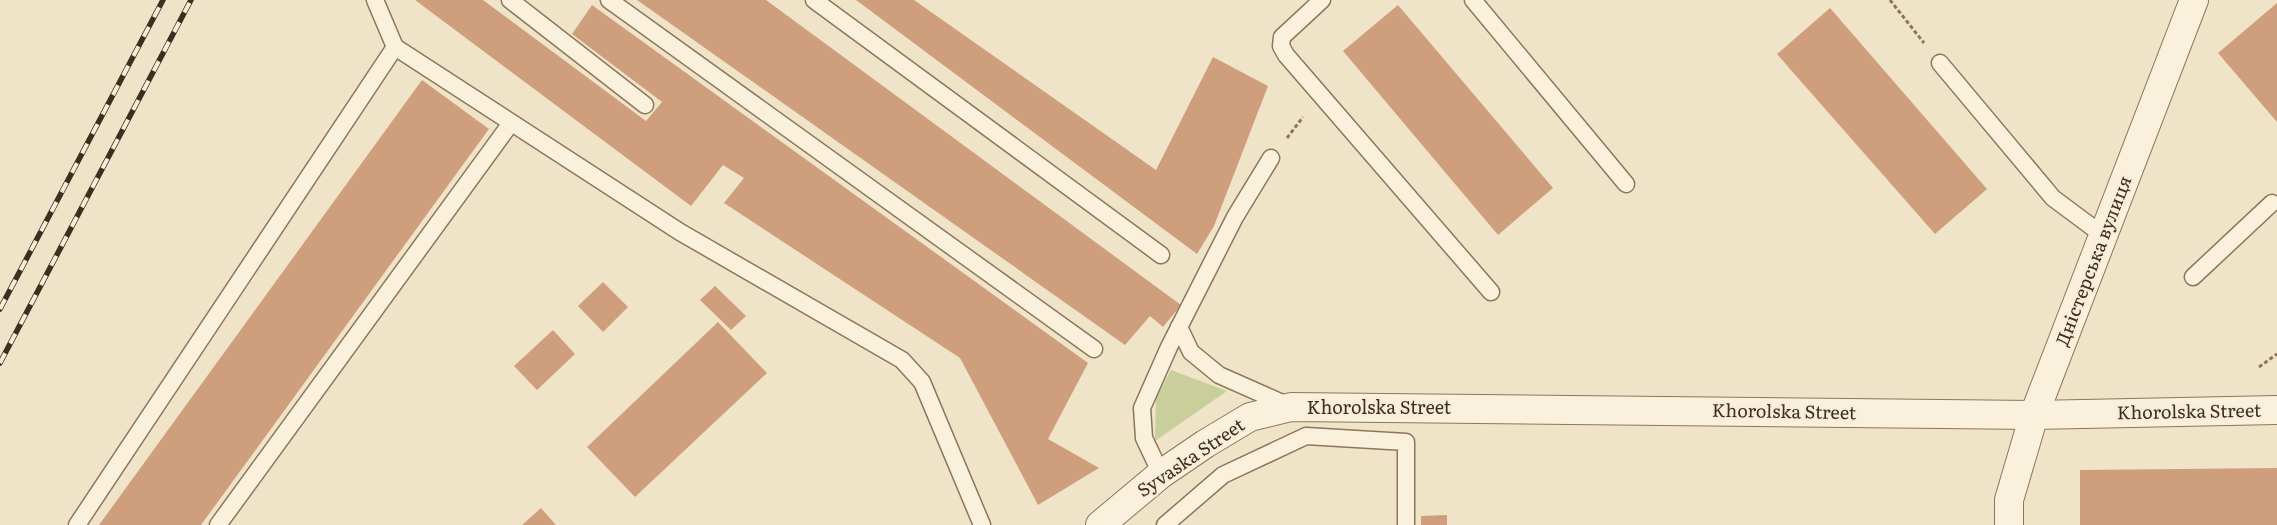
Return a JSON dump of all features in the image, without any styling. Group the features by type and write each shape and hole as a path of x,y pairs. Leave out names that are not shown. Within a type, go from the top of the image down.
{"street":[{"name":"Дністерська вулиця","path":"2008,525 2009,500 2034,415 2194,0"},
{"name":"Khorolska Street","path":"1291,407 2034,415 2277,410"},
{"name":"Syvaska Street","path":"1100,525 1161,474 1204,444 1250,417 1291,407"}],"lane":[{"path":"374,0 395,47 680,232 902,360 922,382 982,525"},
{"path":"510,0 645,105"},
{"path":"609,0 1094,349"},
{"path":"814,0 1161,256"},
{"path":"1322,0 1282,37 1281,46 1286,55 1491,292"},
{"path":"1473,0 1626,184"},
{"path":"77,525 395,47"},
{"path":"1940,63 2054,198 2104,236"},
{"path":"218,525 511,122"},
{"path":"1161,474 1144,438 1142,408 1179,327 1234,217 1271,158"},
{"path":"2193,277 2272,203"},
{"path":"1179,327 1191,352 1218,375 1291,407"},
{"path":"1165,525 1223,475 1306,436 1406,442 1406,525"}],"path":[{"path":"1890,0 1940,63"},
{"path":"1271,158 1321,95"},
{"path":"2259,368 2277,354"}],"green space":[{"path":"1171,370 1227,391 1155,441 1156,398"}],"building":[{"path":"415,0 483,0 646,121 662,102 572,34 592,5 1088,363 1048,439 1099,468 1038,505 960,358 724,203 744,178 723,165 691,206"},
{"path":"637,0 766,0 1181,305 1163,327 1150,316 1125,345"},
{"path":"856,0 914,0 1156,170 1213,57 1268,86 1214,226 1197,254"},
{"path":"2277,3 2277,122 2218,53"},
{"path":"1398,5 1553,188 1498,235 1343,51"},
{"path":"1830,8 1987,189 1935,234 1777,54"},
{"path":"422,80 489,129 201,525 99,525"},
{"path":"603,282 628,307 603,332 578,306"},
{"path":"715,286 746,316 731,330 700,300"},
{"path":"718,322 767,373 635,497 587,447"},
{"path":"553,330 575,354 537,390 514,366"},
{"path":"2277,468 2277,525 2080,525 2080,470"},
{"path":"541,508 556,525 522,525"},
{"path":"1447,515 1447,525 1421,525 1421,516"}],"railway":[{"path":"0,309 163,0"},
{"path":"0,363 191,0"}]}
